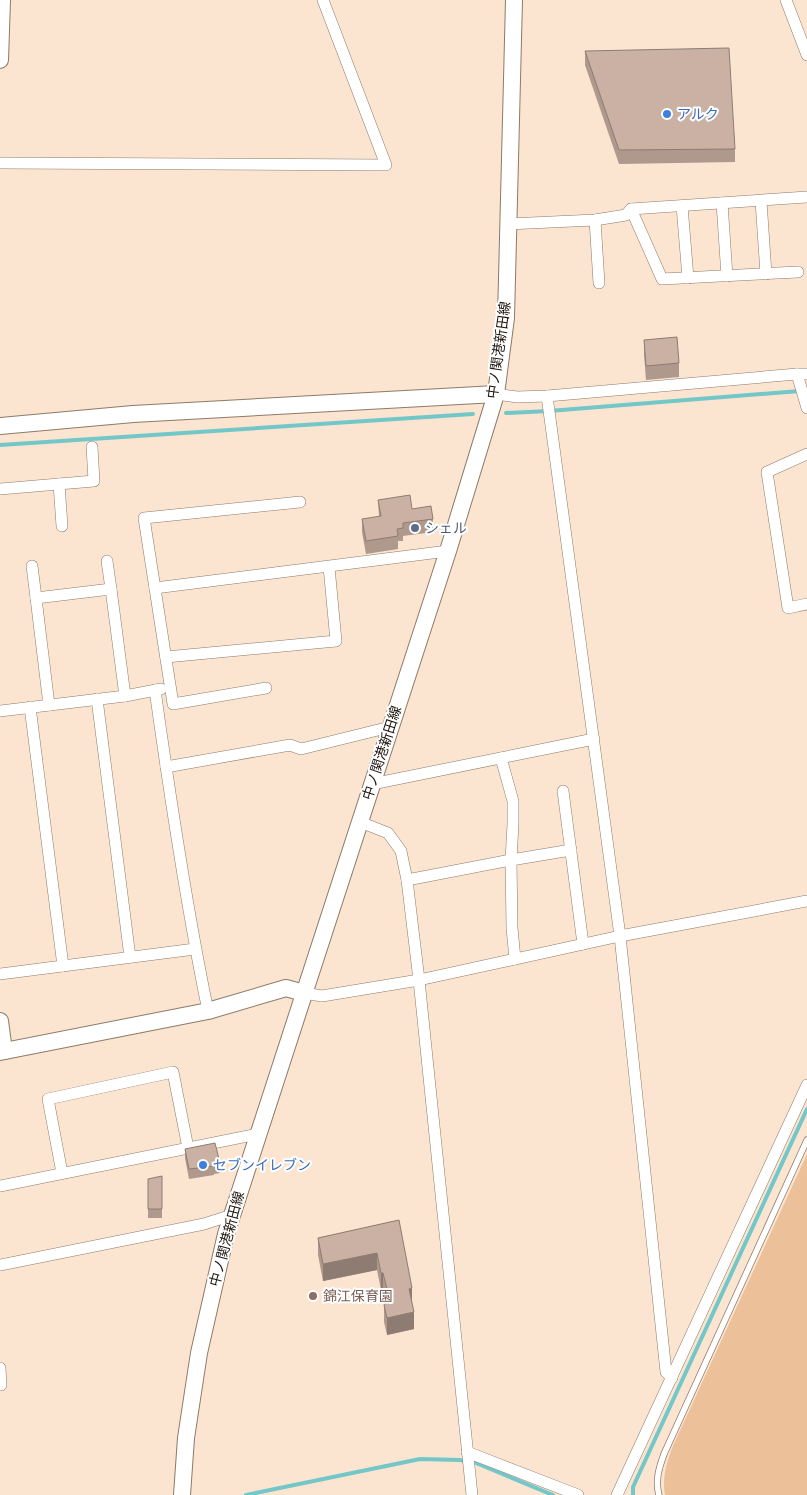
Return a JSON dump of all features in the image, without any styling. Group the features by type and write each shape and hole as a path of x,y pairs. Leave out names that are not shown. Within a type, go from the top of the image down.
{"main road":[{"path":"0,60 2,0"},
{"name":"中ノ関港新田線","path":"182,1495 186,1438 199,1353 226,1234 448,551 496,394 506,318 514,0"},
{"path":"0,426 133,414 496,394"},
{"path":"0,1021 2,1052 208,1011 286,988 304,993"}],"street":[{"path":"0,163 386,165 323,0"},
{"path":"786,0 807,55"},
{"path":"508,224 595,220 626,215 631,209 807,197"},
{"path":"761,201 766,274"},
{"path":"722,203 727,276"},
{"path":"682,206 688,278"},
{"path":"631,209 662,279 798,272"},
{"path":"595,220 599,283"},
{"path":"496,394 517,397 547,396 802,374 807,408"},
{"path":"547,396 620,936 666,1372 672,1378"},
{"path":"0,488 94,481 92,448"},
{"path":"807,454 767,472 788,608 807,604"},
{"path":"59,484 62,526"},
{"path":"266,688 172,704 144,518 300,502"},
{"path":"155,588 448,551"},
{"path":"107,561 125,696"},
{"path":"32,566 48,705"},
{"path":"166,657 336,640 329,567"},
{"path":"36,598 111,589"},
{"path":"0,710 125,696 170,687"},
{"path":"156,690 166,767 195,948 208,1011"},
{"path":"97,699 130,957"},
{"path":"30,708 63,966"},
{"path":"166,767 290,745 301,749 390,727"},
{"path":"372,784 594,739"},
{"path":"501,758 513,801 510,860 515,959"},
{"path":"563,791 583,944"},
{"path":"360,822 388,833 401,851 407,880 472,1495"},
{"path":"407,880 571,850"},
{"path":"304,993 322,996 419,980 620,936 807,901"},
{"path":"0,974 195,948"},
{"path":"62,1173 48,1099 173,1072 188,1148"},
{"path":"617,1495 807,1085"},
{"path":"0,1186 258,1134"},
{"path":"0,1265 204,1224 232,1215"},
{"path":"0,1368 2,1385 0,1385"},
{"path":"467,1452 578,1495"}],"lane":[{"path":"659,1495 657,1489 658,1472 664,1454 807,1140"}],"shaded area":[{"path":"807,1154 807,1495 665,1495 665,1472 672,1448"}],"building":[{"name":"アルク","path":"729,48 735,149 619,150 585,51"},
{"path":"677,337 679,363 646,366 644,340"},
{"path":"410,495 412,509 431,506 433,519 403,523 403,528 397,529 398,536 366,541 362,519 381,516 378,500"},
{"path":"215,1143 220,1163 214,1164 214,1166 189,1169 185,1149"},
{"path":"162,1176 162,1209 148,1209 148,1179"},
{"path":"399,1220 412,1288 409,1289 414,1312 387,1318 384,1305 389,1297 377,1253 323,1264 318,1238"}],"waterway":[{"path":"506,413 800,391"},
{"path":"0,445 473,414"},
{"path":"633,1495 633,1487 807,1109"},
{"path":"246,1495 420,1459 460,1460 476,1463 553,1495"}],"place":[{"name":"アルク","path":"667,114"},
{"name":"シェル","path":"415,528"},
{"name":"セブンイレブン","path":"203,1165"},
{"name":"錦江保育園","path":"313,1296"}]}
